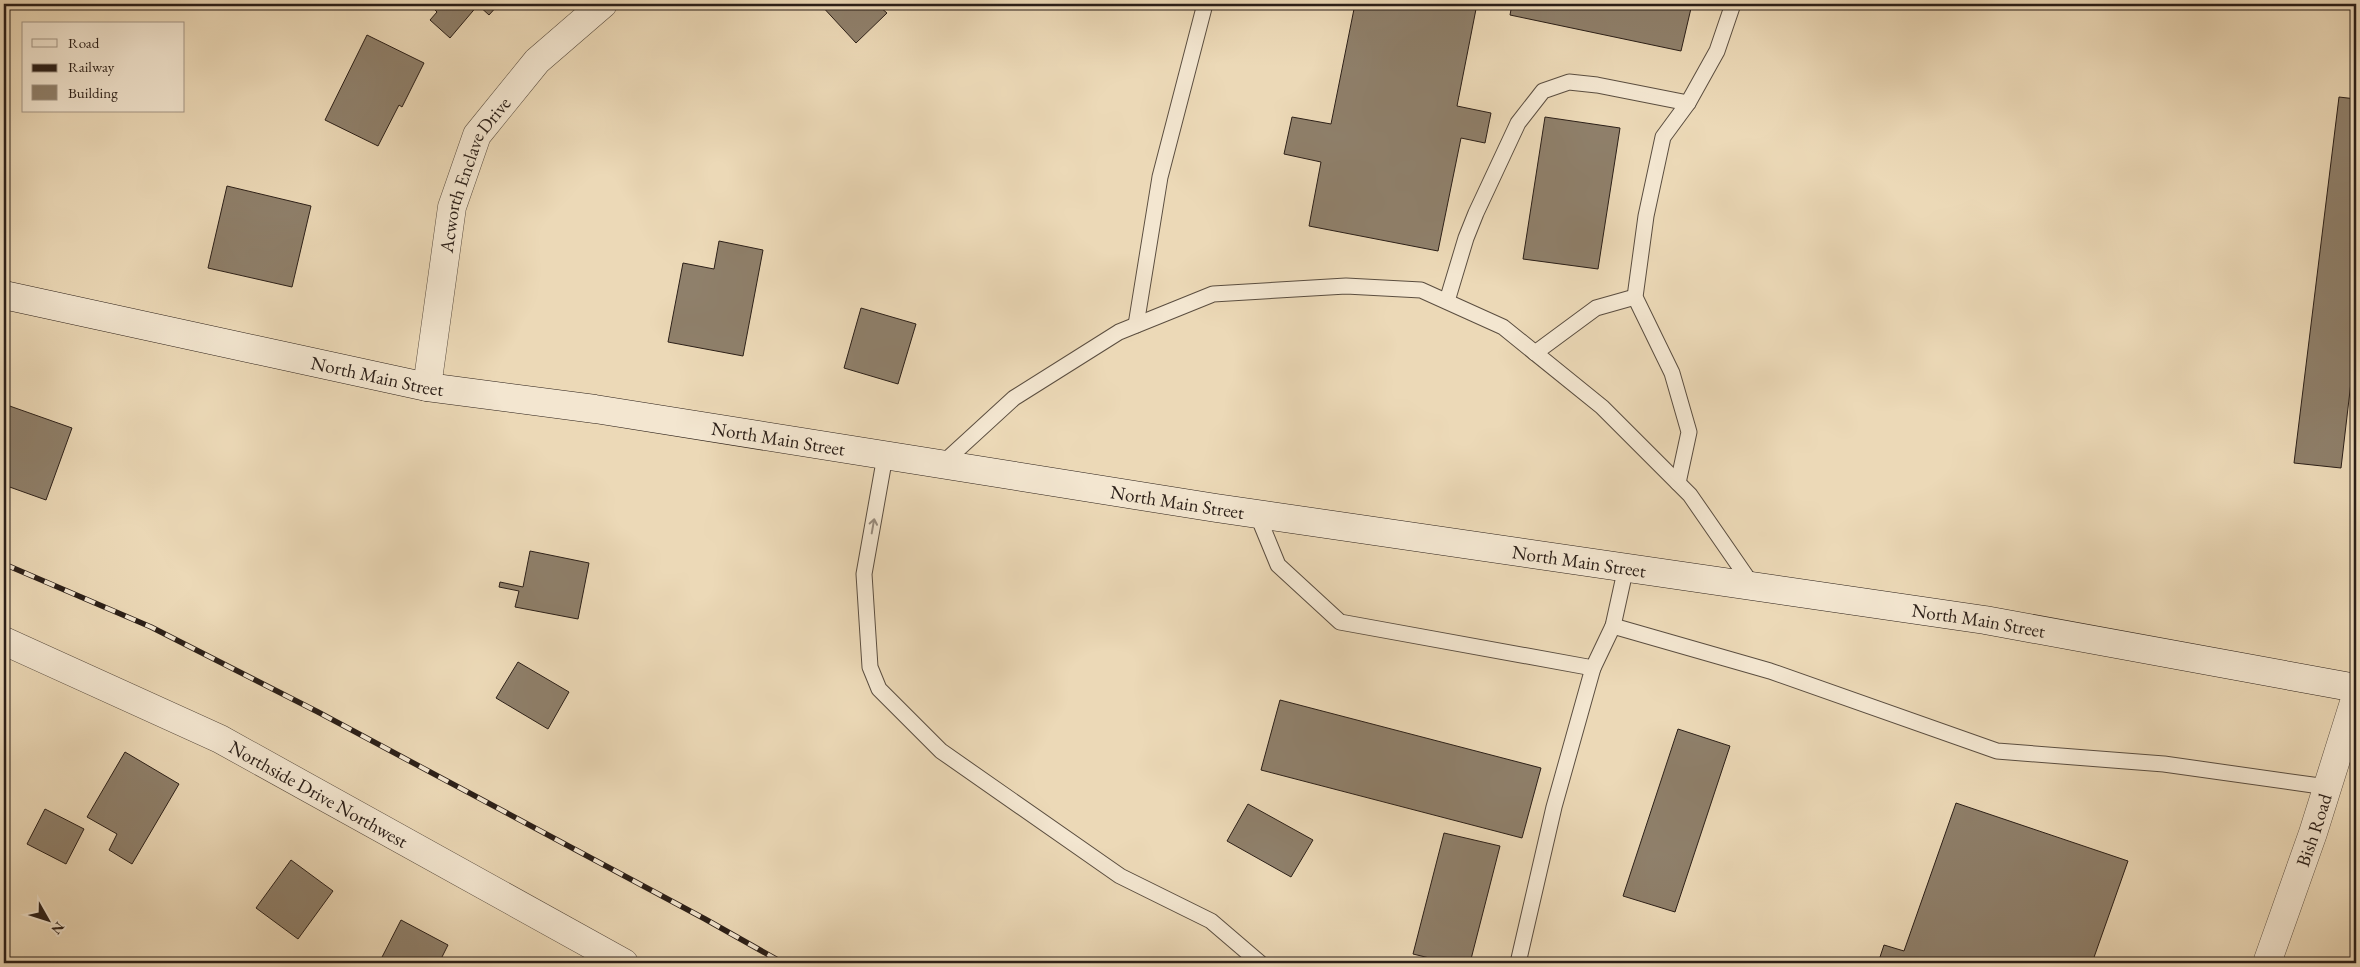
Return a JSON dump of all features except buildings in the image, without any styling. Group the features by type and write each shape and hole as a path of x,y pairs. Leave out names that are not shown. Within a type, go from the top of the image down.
{"main road":[{"name":"Acworth Enclave Drive","path":"427,387 452,207 477,136 538,61 603,4"},
{"name":"North Main Street","path":"4,295 427,387 596,409 1257,514 1984,620 2356,688"},
{"name":"Northside Drive Northwest","path":"4,641 220,739 624,963"},
{"name":"Bish Road","path":"2267,963 2356,696"}],"lane":[{"path":"1136,325 1160,177 1205,4"},
{"path":"1678,483 1689,432 1672,373 1635,296 1646,216 1663,137 1688,103 1717,51 1733,4"},
{"path":"1447,302 1466,238 1476,213 1518,123 1543,91 1569,82 1597,85 1688,103"},
{"path":"942,464 1014,398 1119,332 1212,294 1346,286 1421,290 1503,327 1602,407 1690,495 1753,586"},
{"path":"1535,353 1596,308 1635,296"},
{"path":"885,456 864,574 870,667 879,689 934,744 1120,876 1211,921 1260,963"},
{"path":"1257,514 1278,565 1340,622 1593,668"},
{"path":"1518,963 1554,808 1593,668 1614,626 1626,567"},
{"path":"1614,626 1770,671 1997,751 2164,764 2327,787"}],"railway":[{"path":"4,564 151,627 318,712 705,919 783,963"}]}
